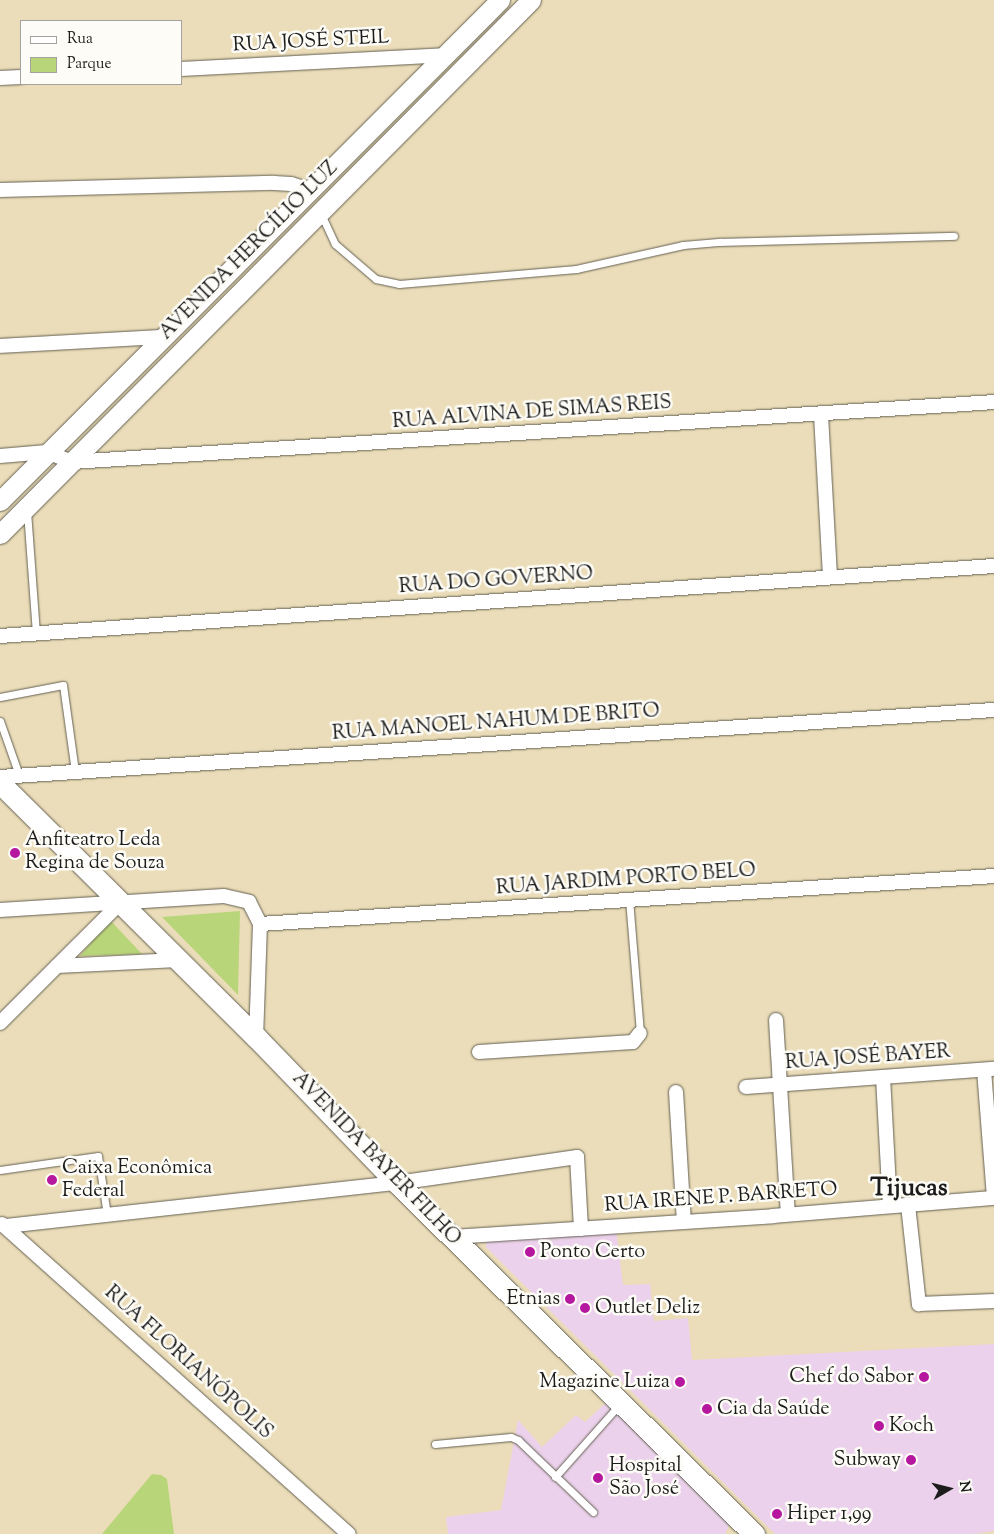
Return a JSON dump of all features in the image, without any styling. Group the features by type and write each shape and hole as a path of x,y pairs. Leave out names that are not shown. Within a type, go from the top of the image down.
{"main road":[{"name":"AVENIDA BAYER FILHO","path":"9,779 121,902 256,1036 397,1183 754,1534"}],"street":[{"name":"AVENIDA HERCÍLIO LUZ","path":"0,501 500,0"},
{"name":"AVENIDA HERCÍLIO LUZ","path":"0,534 531,0"},
{"name":"RUA JOSÉ STEIL","path":"182,68 444,55"},
{"path":"0,78 20,77"},
{"path":"0,190 274,183 290,184 309,190"},
{"path":"0,346 163,337"},
{"name":"RUA ALVINA DE SIMAS REIS","path":"72,462 820,415 994,402"},
{"path":"820,415 830,577"},
{"path":"0,456 47,452 72,462"},
{"name":"RUA DO GOVERNO","path":"0,636 994,566"},
{"name":"RUA MANOEL NAHUM DE BRITO","path":"0,777 9,779 75,772 994,710"},
{"name":"RUA JARDIM PORTO BELO","path":"260,924 994,876"},
{"path":"0,910 224,896 249,902 260,924 256,1036"},
{"path":"0,1023 121,902"},
{"path":"57,966 178,960"},
{"path":"776,1020 788,1214"},
{"path":"480,1052 633,1042 640,1033"},
{"path":"989,1070 994,1197"},
{"name":"RUA JOSÉ BAYER","path":"746,1087 989,1070"},
{"path":"884,1077 890,1206"},
{"path":"676,1092 684,1221"},
{"path":"3,1224 108,1216 397,1183 576,1157 581,1229"},
{"name":"RUA IRENE P. BARRETO","path":"452,1237 788,1214 994,1197"},
{"path":"908,1205 919,1304 994,1301"},
{"name":"RUA FLORIANÓPOLIS","path":"3,1224 349,1534"}],"lane":[{"path":"320,212 335,244 376,279 399,284 568,270 683,245 721,242 954,236"},
{"path":"26,508 36,634"},
{"path":"0,697 63,686 75,772"},
{"path":"0,721 9,779"},
{"path":"629,899 640,1033"},
{"path":"0,1170 98,1156 108,1216"},
{"path":"555,1477 621,1403"},
{"path":"435,1444 511,1437 518,1440 593,1512"}],"shaded area":[{"path":"616,1228 623,1285 650,1284 654,1321 688,1318 692,1360 994,1344 994,1531 975,1534 775,1534 486,1247 488,1237"},
{"name":"Hospital São José","path":"609,1400 725,1514 729,1526 725,1534 448,1534 446,1517 501,1510 518,1420 542,1447 576,1415 585,1422"}],"green space":[{"path":"240,911 238,995 162,917"},
{"path":"110,920 142,954 80,956"},
{"path":"152,1474 161,1475 167,1479 174,1534 102,1534"}],"place":[{"name":"Anfiteatro Leda Regina de Souza","path":"15,853"},
{"name":"Caixa Econômica Federal","path":"52,1180"},
{"name":"Ponto Certo","path":"530,1252"},
{"name":"Etnias","path":"570,1299"},
{"name":"Outlet Deliz","path":"585,1308"},
{"name":"Chef do Sabor","path":"924,1377"},
{"name":"Magazine Luiza","path":"680,1382"},
{"name":"Cia da Saúde","path":"707,1409"},
{"name":"Koch","path":"879,1426"},
{"name":"Subway","path":"911,1460"},
{"name":"Hospital São José","path":"598,1478"},
{"name":"Hiper 1,99","path":"777,1514"}],"district":[{"name":"Tijucas","path":"909,1189"}]}
